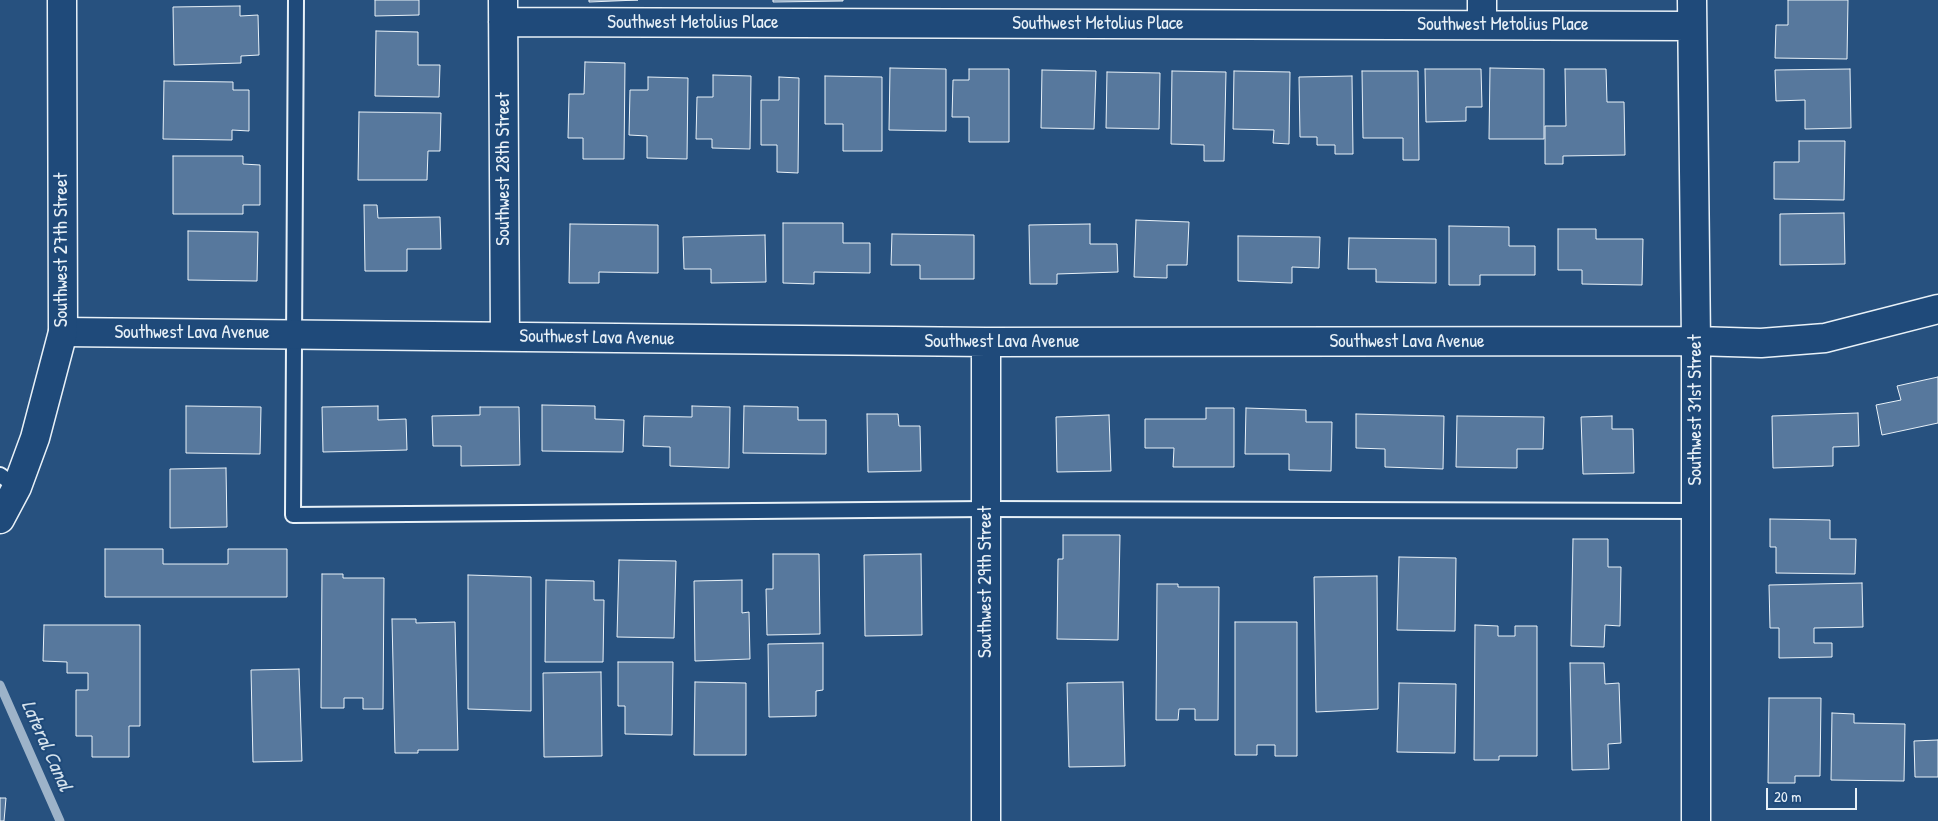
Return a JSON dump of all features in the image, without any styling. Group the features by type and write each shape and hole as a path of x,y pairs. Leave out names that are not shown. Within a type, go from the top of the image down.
{"street":[{"name":"Southwest 27th Street","path":"0,519 9,481 35,438 63,332 62,0"},
{"name":"Southwest Metolius Place","path":"503,11 1692,13"},
{"name":"Southwest 28th Street","path":"503,11 504,337"},
{"name":"Southwest 31st Street","path":"1692,13 1696,341 1696,821"},
{"name":"Southwest Lava Avenue","path":"63,332 986,342 1696,341 1761,343 1825,338 1938,309"},
{"name":"Southwest 29th Street","path":"986,342 986,821"}],"lane":[{"path":"296,0 294,515 986,509 1696,511"}],"building":[{"path":"375,0 419,0 419,15 375,16"},
{"path":"589,0 638,0 589,2"},
{"path":"773,0 843,0 843,1 773,2"},
{"path":"1788,0 1848,0 1847,59 1775,58 1776,25 1788,25"},
{"path":"240,6 240,16 258,15 259,55 241,56 241,63 174,65 173,7"},
{"path":"376,31 418,32 418,65 440,65 439,97 375,96"},
{"path":"585,62 625,63 624,159 583,159 583,138 568,138 569,94 584,94"},
{"path":"890,68 946,69 946,131 889,130"},
{"path":"1490,68 1544,69 1544,139 1489,139"},
{"path":"969,69 1009,69 1009,142 969,142 969,117 952,117 953,80 969,80"},
{"path":"1425,69 1481,69 1482,107 1466,107 1466,121 1426,122"},
{"path":"1565,69 1606,69 1607,102 1624,102 1625,155 1563,156 1563,164 1545,164 1545,126 1566,126"},
{"path":"1850,69 1851,128 1805,129 1805,100 1776,101 1775,70"},
{"path":"1042,70 1096,71 1094,129 1041,128"},
{"path":"1172,71 1226,72 1224,161 1204,161 1204,145 1171,144"},
{"path":"1234,71 1290,72 1289,144 1273,143 1274,130 1233,129"},
{"path":"1362,71 1418,71 1419,160 1403,160 1403,138 1363,138"},
{"path":"1107,72 1160,73 1159,129 1106,128"},
{"path":"713,75 751,76 750,149 712,148 712,139 696,139 697,97 713,97"},
{"path":"825,76 882,77 882,151 843,151 843,124 825,124"},
{"path":"1352,76 1353,154 1335,154 1335,145 1317,145 1317,137 1300,137 1299,77"},
{"path":"648,77 688,78 687,159 647,158 647,136 629,135 630,90 648,90"},
{"path":"779,77 799,78 798,173 777,172 777,145 761,145 761,100 779,100"},
{"path":"164,81 233,82 233,90 249,90 249,131 232,130 232,140 163,139"},
{"path":"359,112 441,113 440,151 428,151 427,180 358,180"},
{"path":"1799,141 1845,141 1844,200 1774,199 1774,162 1799,162"},
{"path":"173,156 243,156 243,164 260,165 260,205 243,205 243,214 173,214"},
{"path":"364,205 377,205 378,218 440,217 441,249 407,249 407,271 365,271"},
{"path":"1844,213 1845,264 1780,265 1780,214"},
{"path":"1136,220 1189,222 1187,265 1167,265 1167,278 1134,277"},
{"path":"783,223 843,223 843,243 870,243 870,273 814,272 814,284 783,283"},
{"path":"570,224 658,225 658,273 599,272 599,283 569,283"},
{"path":"1090,224 1090,244 1117,244 1118,272 1057,274 1057,284 1030,284 1029,225"},
{"path":"1449,226 1509,227 1509,246 1535,246 1535,275 1480,275 1480,285 1449,285"},
{"path":"1558,229 1596,229 1596,239 1643,239 1642,285 1582,284 1582,270 1558,270"},
{"path":"188,231 258,232 257,281 188,280"},
{"path":"892,234 974,235 974,279 920,279 920,265 891,265"},
{"path":"765,235 766,282 711,283 711,269 684,269 683,237"},
{"path":"1238,236 1320,237 1319,268 1292,267 1292,283 1238,281"},
{"path":"1349,238 1436,239 1436,283 1376,282 1376,269 1348,269"},
{"path":"1938,377 1938,423 1882,435 1876,405 1901,400 1897,386"},
{"path":"542,405 595,406 595,419 624,420 623,452 542,451"},
{"path":"186,406 261,407 260,454 186,453"},
{"path":"378,406 378,420 406,419 407,450 323,452 322,407"},
{"path":"692,406 730,407 729,468 670,466 670,447 643,446 644,416 692,417"},
{"path":"744,406 798,407 798,420 826,420 826,454 743,453"},
{"path":"480,407 519,407 520,465 461,466 461,446 433,446 432,416 480,415"},
{"path":"1206,408 1234,408 1234,467 1173,467 1174,448 1145,448 1145,419 1206,419"},
{"path":"1246,408 1306,410 1306,422 1332,422 1331,471 1289,470 1289,454 1245,454"},
{"path":"1858,413 1859,446 1833,447 1833,466 1773,468 1772,416"},
{"path":"867,414 898,414 899,426 920,426 921,471 868,472"},
{"path":"1356,414 1444,416 1443,469 1385,467 1385,449 1356,448"},
{"path":"1109,415 1111,471 1057,472 1056,417"},
{"path":"1457,416 1544,417 1543,449 1517,449 1517,468 1456,467"},
{"path":"1612,416 1612,429 1633,429 1634,473 1583,474 1581,417"},
{"path":"226,468 227,527 170,528 170,469"},
{"path":"1770,519 1830,520 1830,539 1856,539 1855,574 1776,573 1776,547 1770,547"},
{"path":"1063,535 1120,535 1118,640 1057,639 1058,559 1063,559"},
{"path":"1573,539 1608,539 1608,567 1621,567 1620,626 1605,625 1604,647 1571,646"},
{"path":"105,549 163,549 163,564 228,564 228,549 287,549 287,597 105,597"},
{"path":"773,554 819,554 820,634 767,635 766,589 773,589"},
{"path":"921,554 922,635 865,636 864,555"},
{"path":"1399,557 1456,558 1455,631 1397,630"},
{"path":"619,560 676,561 674,638 617,637"},
{"path":"322,574 343,574 343,578 384,578 383,709 363,709 363,698 344,698 344,708 321,708"},
{"path":"468,575 531,577 531,711 468,709"},
{"path":"1377,576 1378,709 1316,712 1314,577"},
{"path":"546,580 594,581 594,600 604,600 603,662 545,662"},
{"path":"742,580 742,613 749,612 750,659 695,661 694,581"},
{"path":"1862,583 1863,627 1814,628 1814,643 1832,643 1832,657 1779,658 1779,628 1770,628 1769,585"},
{"path":"1157,584 1178,584 1178,587 1219,587 1218,720 1195,720 1195,709 1179,709 1178,720 1156,720"},
{"path":"392,619 416,619 416,623 455,622 458,750 418,750 418,753 395,753"},
{"path":"1235,622 1297,622 1297,756 1275,756 1275,745 1257,745 1257,755 1235,755"},
{"path":"44,625 140,625 140,726 129,726 129,757 92,757 92,736 76,736 76,690 88,690 88,673 67,673 67,662 43,661"},
{"path":"1475,625 1498,626 1498,636 1515,636 1515,626 1537,626 1537,756 1499,756 1499,760 1474,760"},
{"path":"823,643 823,690 816,691 816,716 769,717 768,644"},
{"path":"618,662 673,662 672,735 625,734 625,706 618,706"},
{"path":"1570,663 1604,663 1605,684 1619,683 1621,743 1608,744 1609,769 1572,770"},
{"path":"299,669 302,761 253,762 251,670"},
{"path":"601,672 602,756 544,757 543,673"},
{"path":"695,682 746,683 746,755 694,755"},
{"path":"1123,682 1125,766 1069,767 1067,683"},
{"path":"1399,683 1456,684 1455,753 1397,752"},
{"path":"1769,698 1821,698 1820,776 1795,776 1795,783 1768,783"},
{"path":"1832,713 1854,714 1854,723 1905,724 1904,781 1831,780"},
{"path":"1938,740 1938,777 1915,777 1914,741"},
{"path":"0,798 6,798 4,821 0,821"}],"waterway":[{"name":"Lateral Canal","path":"0,685 60,821"}]}
